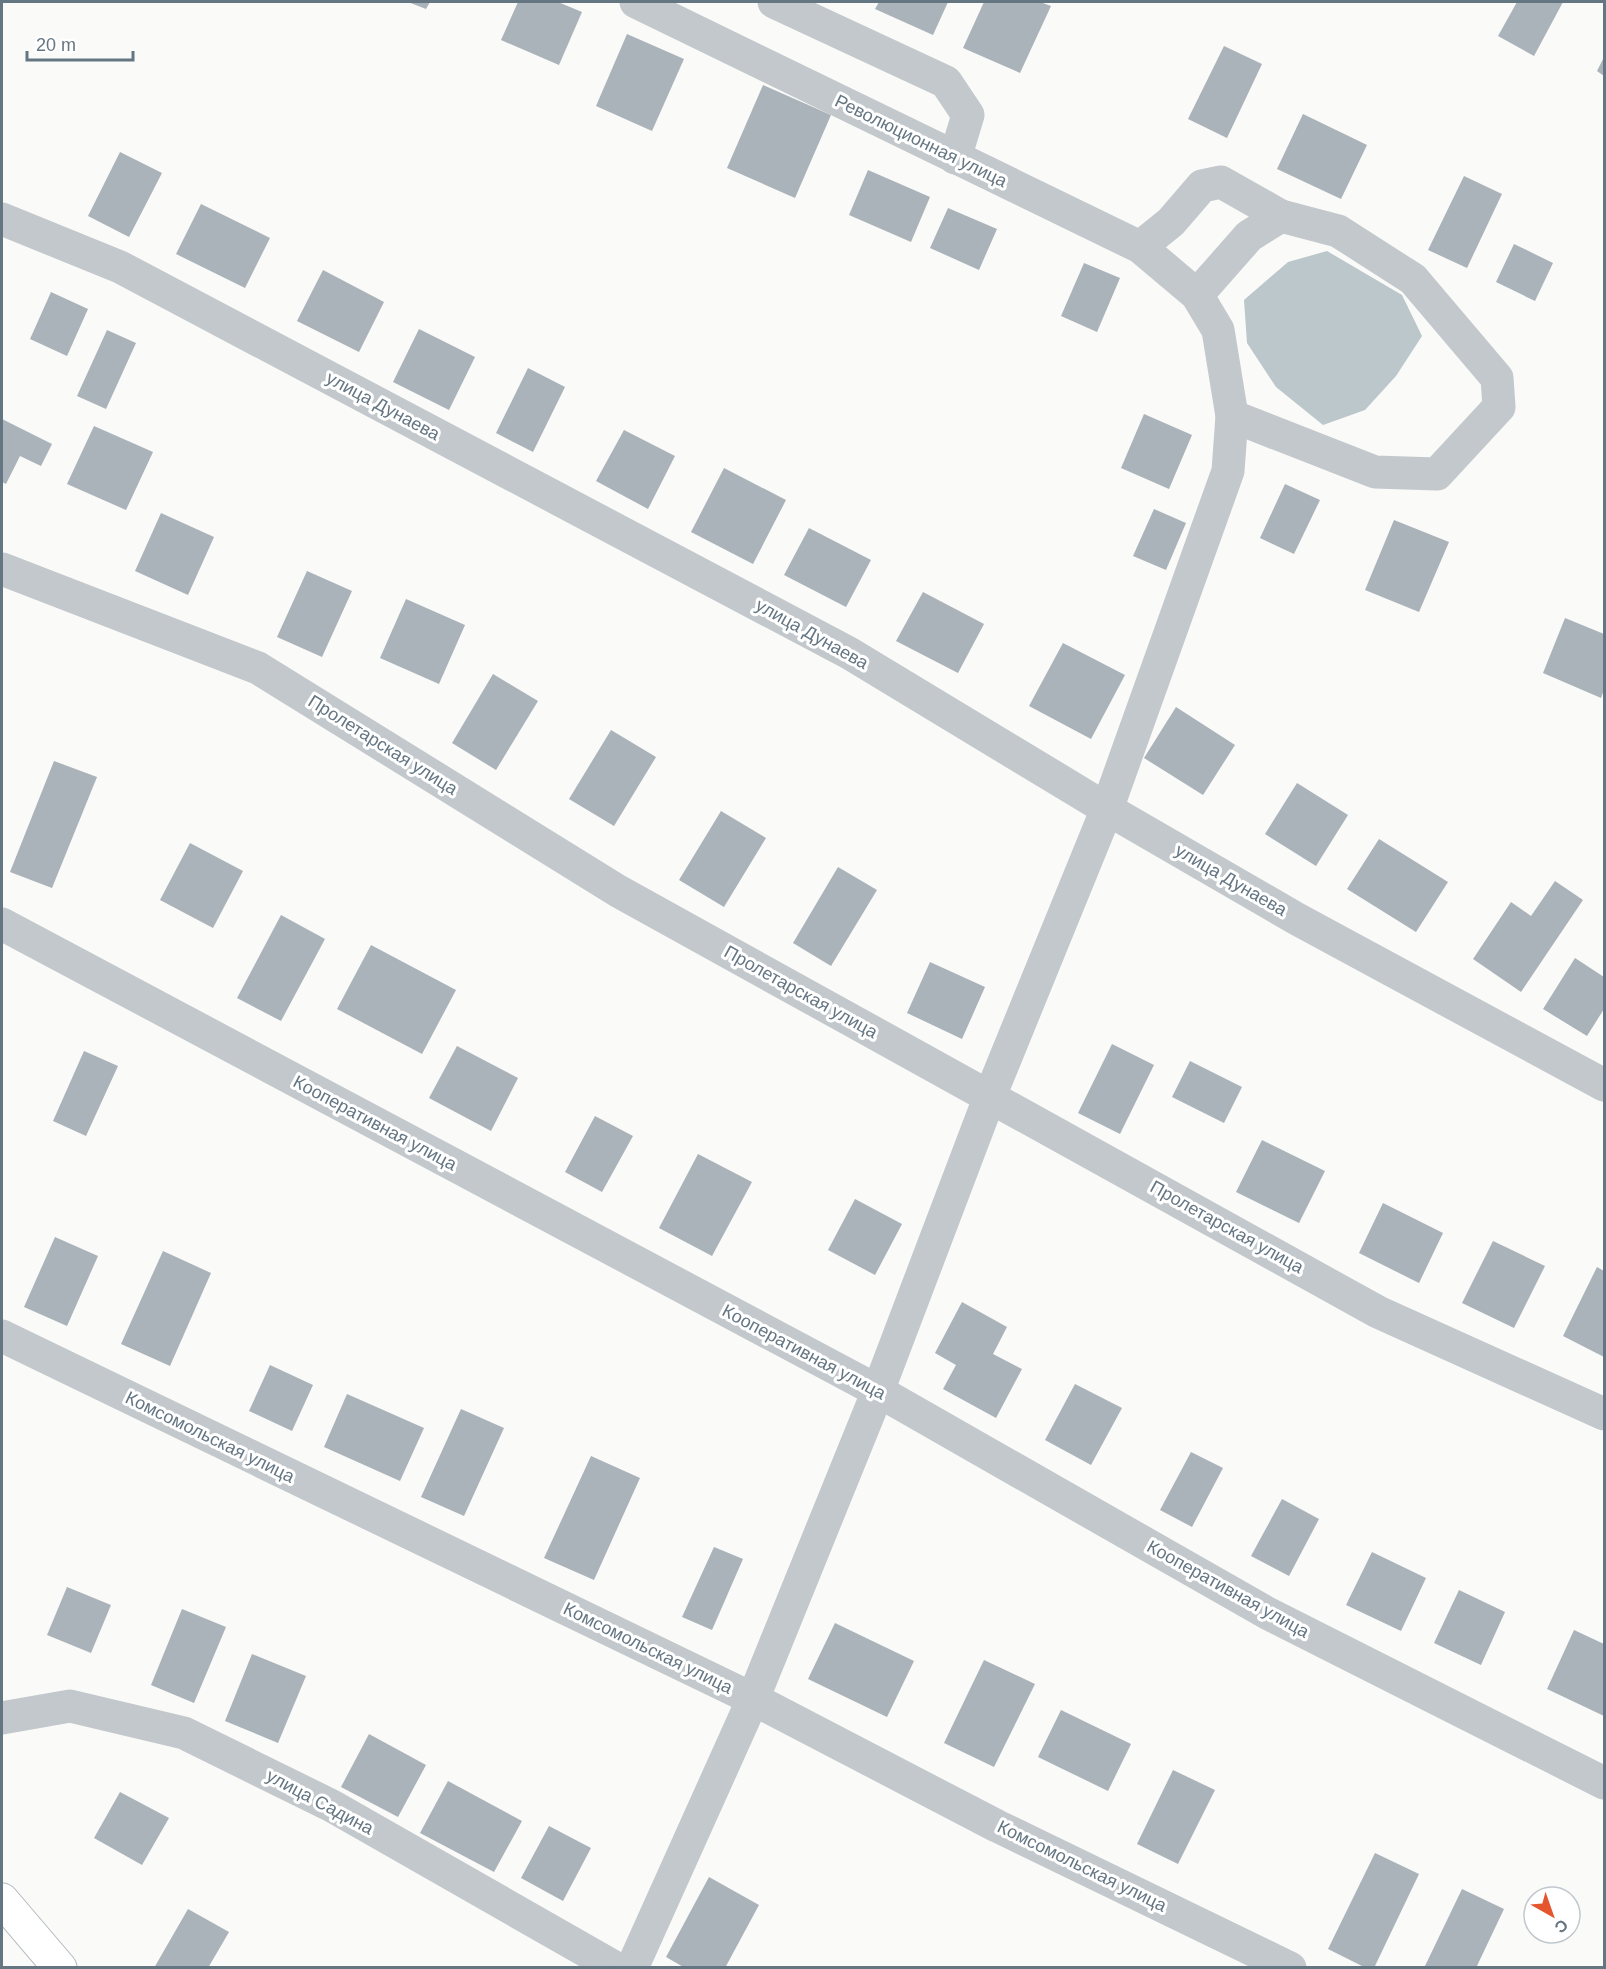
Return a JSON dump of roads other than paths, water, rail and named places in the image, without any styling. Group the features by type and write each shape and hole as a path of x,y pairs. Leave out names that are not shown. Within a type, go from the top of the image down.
{"main road":[{"path":"2,1900 60,1968"}],"street":[{"name":"Революционная улица","path":"632,1968 753,1699 878,1391 990,1096 1107,809 1228,471 1232,416 1218,330 1197,295 1140,247 636,2"},
{"path":"774,2 946,82 968,115 956,158"},
{"path":"1140,247 1171,222 1202,186 1221,182 1281,216 1338,231 1413,279 1497,378 1499,407 1437,474 1375,472 1232,416"},
{"path":"1197,295 1249,236 1281,216"},
{"name":"улица Дунаева","path":"2,219 120,267 838,647 1107,809 1297,919 1605,1085"},
{"name":"Пролетарская улица","path":"2,569 258,668 618,891 1378,1312 1605,1414"},
{"name":"Кооперативная улица","path":"2,924 878,1391 1267,1613 1605,1783"},
{"name":"Комсомольская улица","path":"2,1336 753,1699 997,1826 1290,1968"},
{"name":"улица Садина","path":"2,1718 70,1706 184,1733 332,1806 616,1968"}]}
